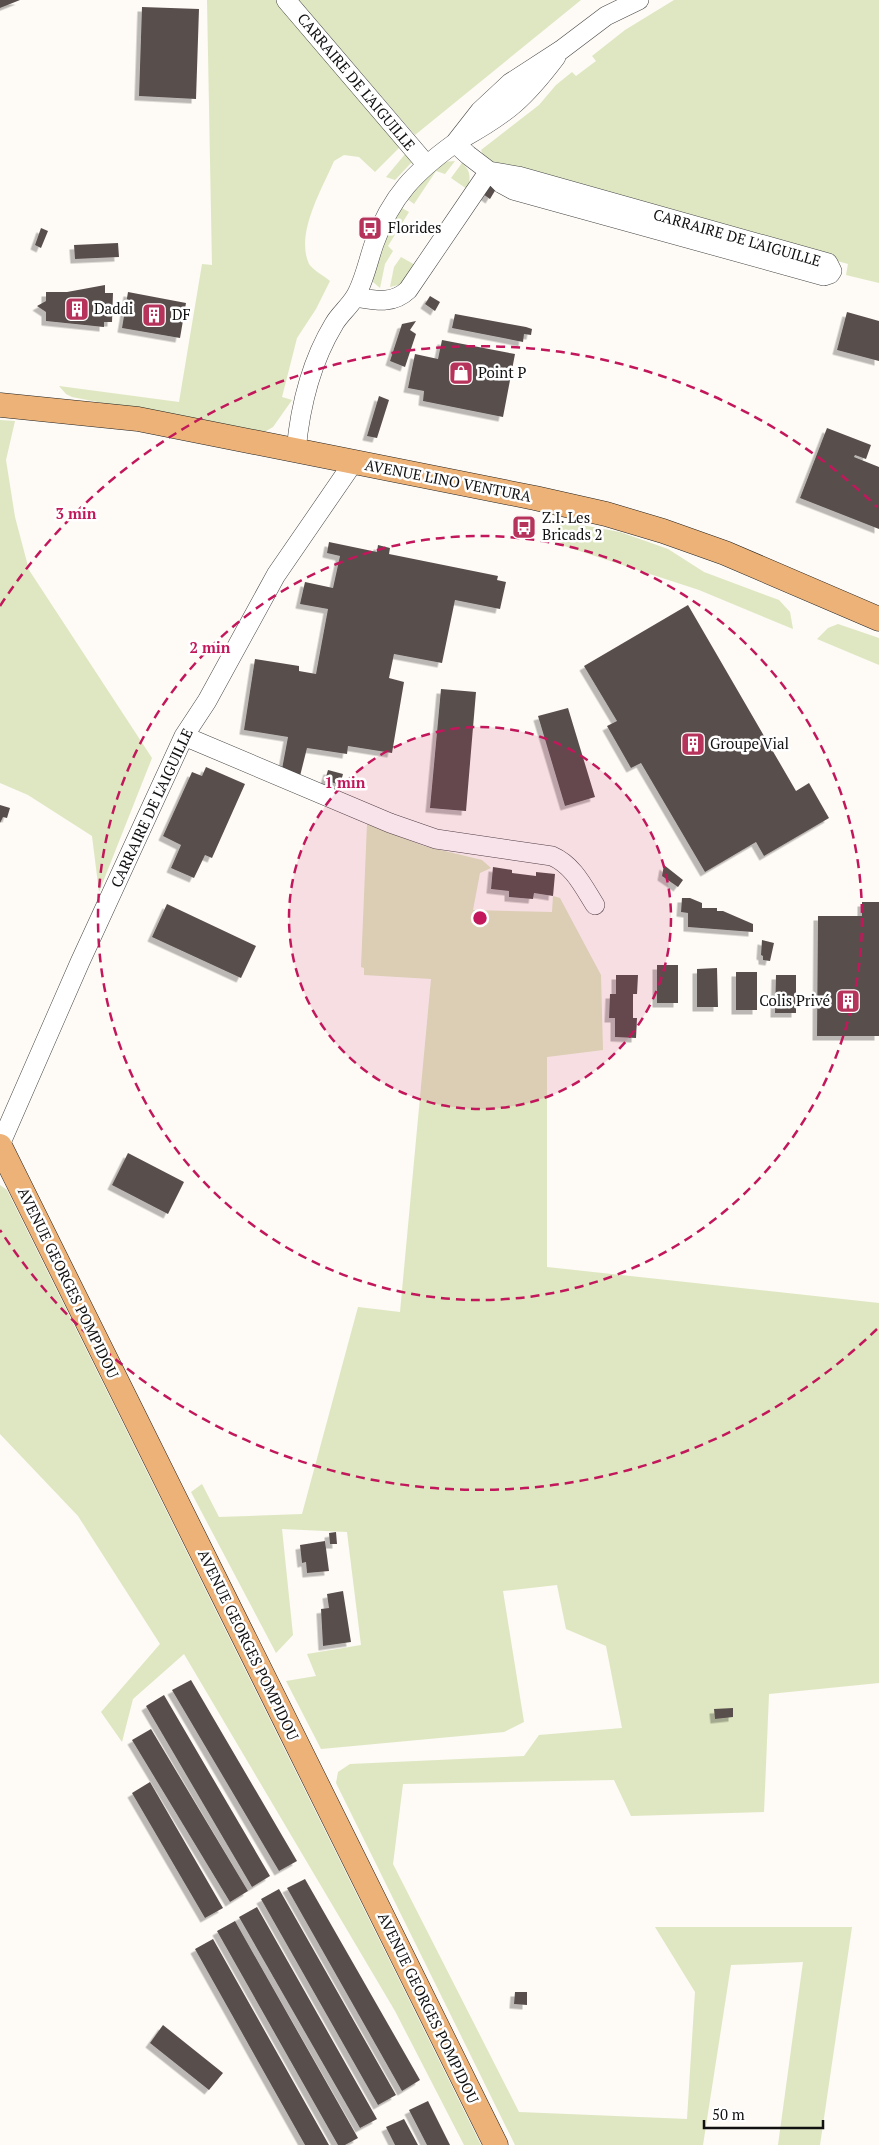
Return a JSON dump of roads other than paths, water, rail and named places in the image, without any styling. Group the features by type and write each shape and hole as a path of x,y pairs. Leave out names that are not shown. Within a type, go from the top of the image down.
{"main road":[{"name":"AVENUE LINO VENTURA","path":"0,405 138,418 353,463 535,498 663,531 725,554 879,619"},
{"name":"AVENUE GEORGES POMPIDOU","path":"0,1146 496,2145"}],"street":[{"name":"CARRAIRE DE L'AIGUILLE","path":"286,0 426,164"},
{"path":"455,143 480,111 498,93 529,69 561,50 606,16 639,0"},
{"name":"CARRAIRE DE L'AIGUILLE","path":"296,450 311,373 319,350 335,322 355,297 378,233 394,200 426,164 455,143 502,184 513,190 824,276 832,271 828,263 518,176 489,171"},
{"path":"355,297 388,302 397,299 408,290 489,171"},
{"name":"CARRAIRE DE L'AIGUILLE","path":"0,1146 84,953 184,736 207,702 276,575 353,463"},
{"path":"184,736 390,823 436,839 552,856 562,861 571,869 595,905"}],"place":[{"name":"Florides","path":"370,228"},
{"name":"Daddi","path":"77,309"},
{"name":"DF","path":"154,315"},
{"name":"Point P","path":"461,373"},
{"name":"Z.I. Les Bricads 2","path":"524,527"},
{"name":"Groupe Vial","path":"693,744"},
{"name":"Colis Privé","path":"848,1001"}]}
